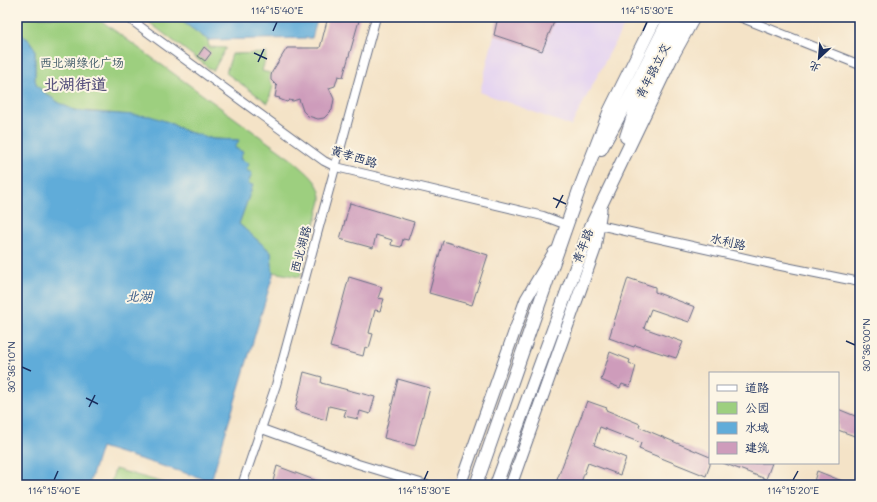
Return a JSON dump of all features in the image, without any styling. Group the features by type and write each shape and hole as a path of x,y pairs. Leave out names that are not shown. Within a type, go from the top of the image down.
{"main road":[{"name":"青年路","path":"476,485 579,190 610,110 656,17"},
{"name":"青年路立交","path":"633,102 670,17"},
{"name":"青年路立交","path":"633,102 681,17"},
{"name":"青年路","path":"496,485 595,226 604,197 672,57 694,17"},
{"path":"579,190 633,102"},
{"path":"604,197 633,102"},
{"path":"511,485 595,249 595,226"},
{"path":"460,485 526,299 565,230"}],"street":[{"name":"黄孝西路","path":"127,17 324,161 336,167 542,216 565,230"},
{"name":"西北湖路","path":"242,485 276,385 376,17"},
{"path":"740,17 860,66"},
{"name":"水利路","path":"595,226 860,282"},
{"path":"262,429 358,464 427,485"}],"shaded area":[{"path":"556,17 630,17 621,31 571,126 480,92 494,35 542,51"}],"green space":[{"name":"西北湖绿化广场","path":"17,17 96,17 304,170 313,179 319,189 321,201 300,277 272,272 271,252 239,224 252,186 248,184 246,170 235,148 238,140 213,139 185,131 168,122 119,114 74,110 61,104 37,86 35,80 35,49 29,40 17,32"},
{"path":"142,17 176,17 208,40 209,47 226,48 213,71"},
{"path":"267,53 262,71 270,73 269,80 273,86 268,103 226,73 232,54"},
{"path":"115,469 171,485 110,485"}],"water":[{"path":"176,17 318,17 312,38 208,40"},
{"name":"北湖","path":"17,32 29,40 35,49 35,80 37,86 61,104 74,110 150,116 168,122 185,131 213,139 239,140 235,148 243,152 240,159 249,164 246,170 252,173 248,184 253,185 239,224 271,252 273,275 211,481 101,447 89,485 17,485"}],"building":[{"path":"328,17 360,17 343,77 338,76 335,86 329,88 334,99 332,110 324,118 318,119 308,116 303,111 299,99 293,101 289,100 287,102 275,97 277,86 271,80 271,76 287,48 320,48"},
{"path":"498,17 556,17 542,51 494,35"},
{"path":"204,47 211,53 205,61 198,56"},
{"path":"350,203 414,222 408,240 403,239 401,247 391,245 392,240 376,235 373,248 340,239"},
{"path":"443,241 488,255 472,305 429,293"},
{"path":"349,277 382,287 378,298 384,299 380,311 375,310 369,333 373,334 369,348 365,347 363,356 330,347"},
{"path":"628,278 655,287 655,292 695,307 689,322 651,309 644,328 683,342 676,358 635,345 634,347 609,338"},
{"path":"610,352 630,360 629,363 636,366 630,387 622,384 620,388 601,380"},
{"path":"304,372 322,377 321,383 375,397 370,414 360,411 358,419 344,416 346,410 329,406 326,420 295,410"},
{"path":"398,379 430,388 415,446 384,438"},
{"path":"587,401 607,408 606,410 640,424 639,427 709,457 710,465 706,476 639,449 641,443 600,427 594,445 626,458 620,475 588,463 580,485 555,485"},
{"path":"839,409 860,418 860,438 839,430"},
{"path":"726,464 772,464 766,479"},
{"path":"277,466 325,484 325,485 272,485"},
{"path":"817,471 852,485 813,485"}],"district":[{"name":"北湖街道","path":"75,84"}]}
